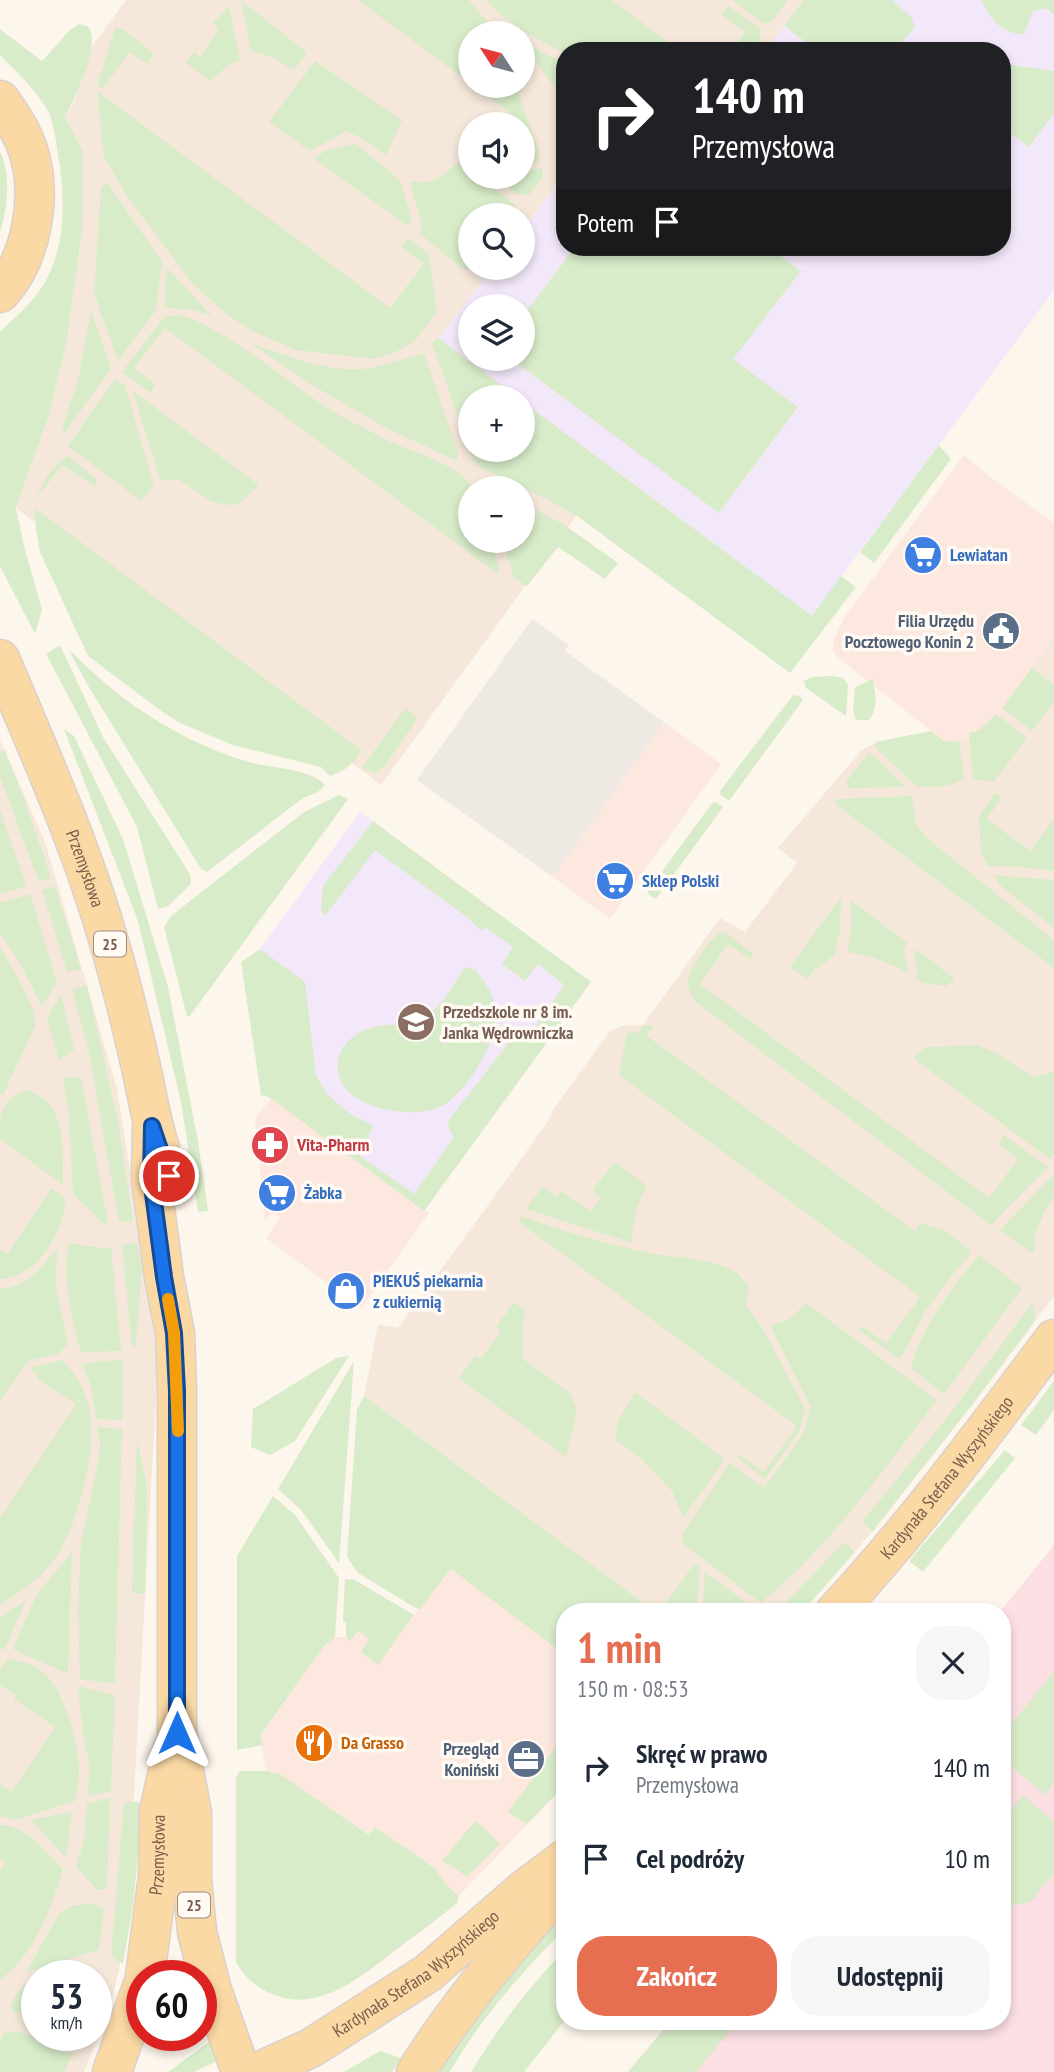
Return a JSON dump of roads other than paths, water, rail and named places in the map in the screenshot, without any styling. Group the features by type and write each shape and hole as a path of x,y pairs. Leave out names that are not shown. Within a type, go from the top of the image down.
{"main road":[{"path":"0,100 18,126 29,153 34,180 32,216 26,247 18,268 0,293"},
{"name":"Przemysłowa","path":"0,659 46,769 108,939 125,999 152,1126 169,1176 180,1226 184,1275 174,1333 178,1422 177,1733 192,1813 192,1879 197,1932 212,1990 241,2072"},
{"name":"Kardynała Stefana Wyszyńskiego","path":"843,1603 885,1557 957,1468 1054,1339"},
{"name":"Przemysłowa","path":"147,1960 158,1877 159,1811 177,1733"},
{"name":"Kardynała Stefana Wyszyńskiego","path":"258,2072 311,2048 428,1973 556,1866"},
{"name":"Kardynała Stefana Wyszyńskiego","path":"416,2072 448,2023 481,1980 556,1894"},
{"path":"112,2072 126,2032"}],"place":[{"name":"Lewiatan","path":"923,555"},
{"name":"Filia Urzędu Pocztowego Konin 2","path":"1001,631"},
{"name":"Sklep Polski","path":"615,881"},
{"name":"Przedszkole nr 8 im. Janka Wędrowniczka","path":"416,1022"},
{"name":"Vita-Pharm","path":"270,1145"},
{"name":"Żabka","path":"277,1193"},
{"name":"PIEKUŚ piekarnia z cukiernią","path":"346,1291"},
{"name":"Da Grasso","path":"314,1743"},
{"name":"Przegląd Koniński","path":"526,1759"}]}
